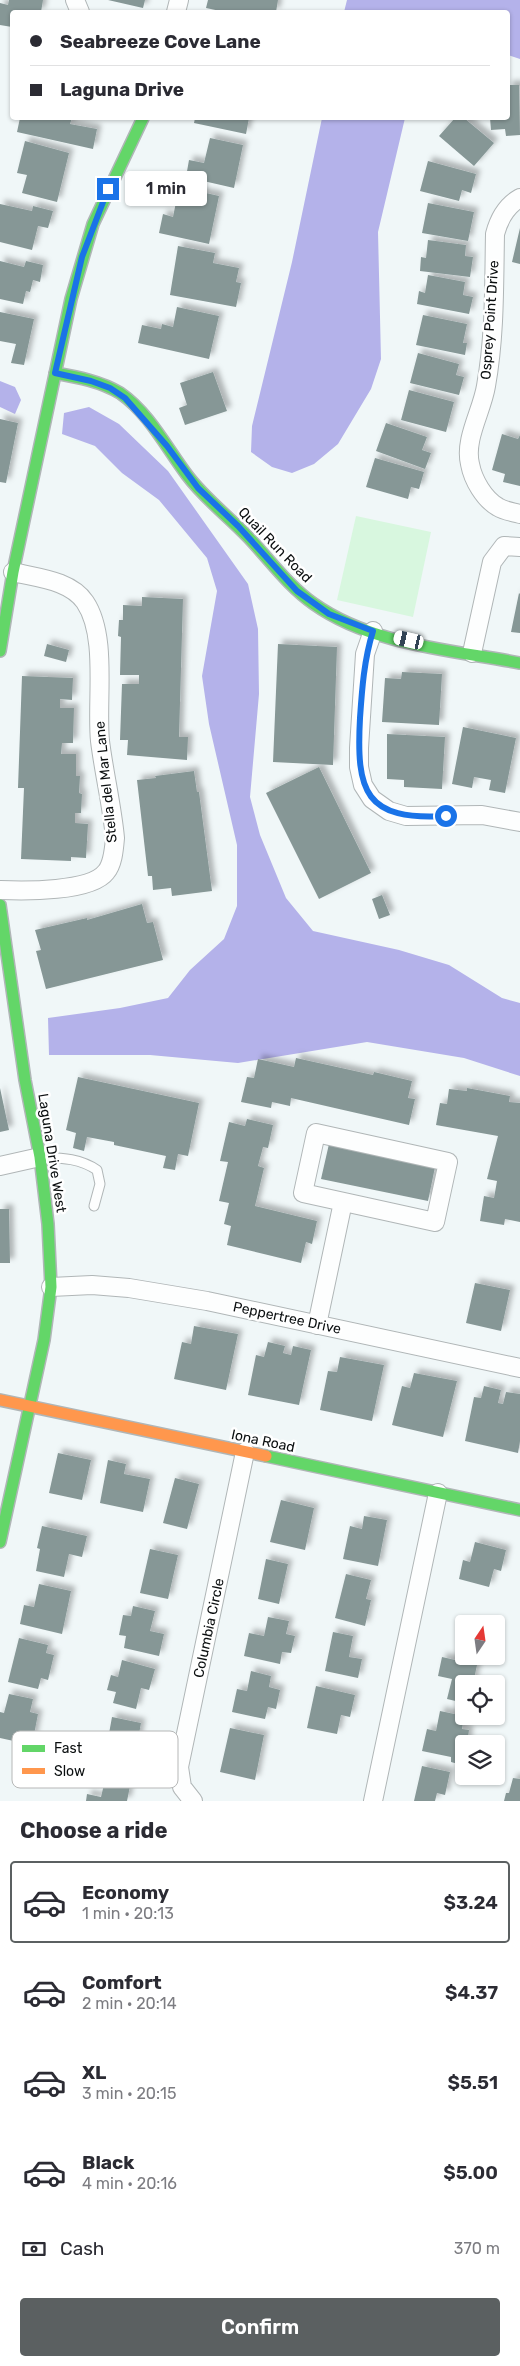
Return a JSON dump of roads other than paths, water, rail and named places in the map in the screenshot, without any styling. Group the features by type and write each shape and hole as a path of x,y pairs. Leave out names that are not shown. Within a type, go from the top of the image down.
{"street":[{"path":"0,651 13,572 55,373 82,257 108,189 142,120"},
{"name":"Osprey Point Drive","path":"520,198 504,211 498,221 495,234 493,325 487,377 481,407 470,442 469,462 475,480 485,496 498,508 520,514"},
{"name":"Quail Run Road","path":"55,373 91,381 110,388 125,398 167,446 198,488 238,526 297,591 329,614 373,631 520,663"},
{"path":"472,653 492,562 504,546 520,547"},
{"name":"Stella del Mar Lane","path":"0,890 27,891 88,883 100,878 108,871 113,855 114,838 100,739 98,656 96,634 91,615 84,601 66,585 13,572"},
{"path":"373,631 365,654 358,748 359,767 363,785 372,799 389,811 406,816 482,815 520,822"},
{"name":"Laguna Drive West","path":"0,905 25,1080 40,1157 48,1224 51,1286 44,1340 0,1542"},
{"path":"316,1133 448,1162 435,1222 343,1202 302,1193 316,1133"},
{"path":"0,1166 40,1157"},
{"path":"317,1324 343,1202"},
{"name":"Peppertree Drive","path":"51,1286 92,1285 129,1288 317,1324 520,1368"},
{"name":"Iona Road","path":"0,1400 520,1510"},
{"name":"Columbia Circle","path":"193,1801 182,1786 179,1768 245,1452"},
{"path":"373,1801 438,1493"}],"lane":[{"path":"40,1157 68,1158 87,1163 97,1170 100,1184 94,1206"}],"water":[{"path":"347,0 520,0 520,59 510,56 510,10 344,10"},
{"path":"322,120 405,120 378,232 381,359 371,389 338,444 314,464 292,473 272,467 251,452 252,426 292,262"},
{"path":"0,381 15,387 21,400 15,414 0,407"},
{"path":"89,407 119,424 168,471 248,584 258,629 259,694 250,797 260,835 286,898 313,931 399,950 449,965 502,998 520,1003 520,1076 464,1058 367,1042 238,1063 150,1055 49,1055 48,1018 120,1008 168,998 190,970 224,939 237,906 237,845 209,724 202,676 217,591 207,558 159,500 122,473 95,446 62,434 64,413"}]}
